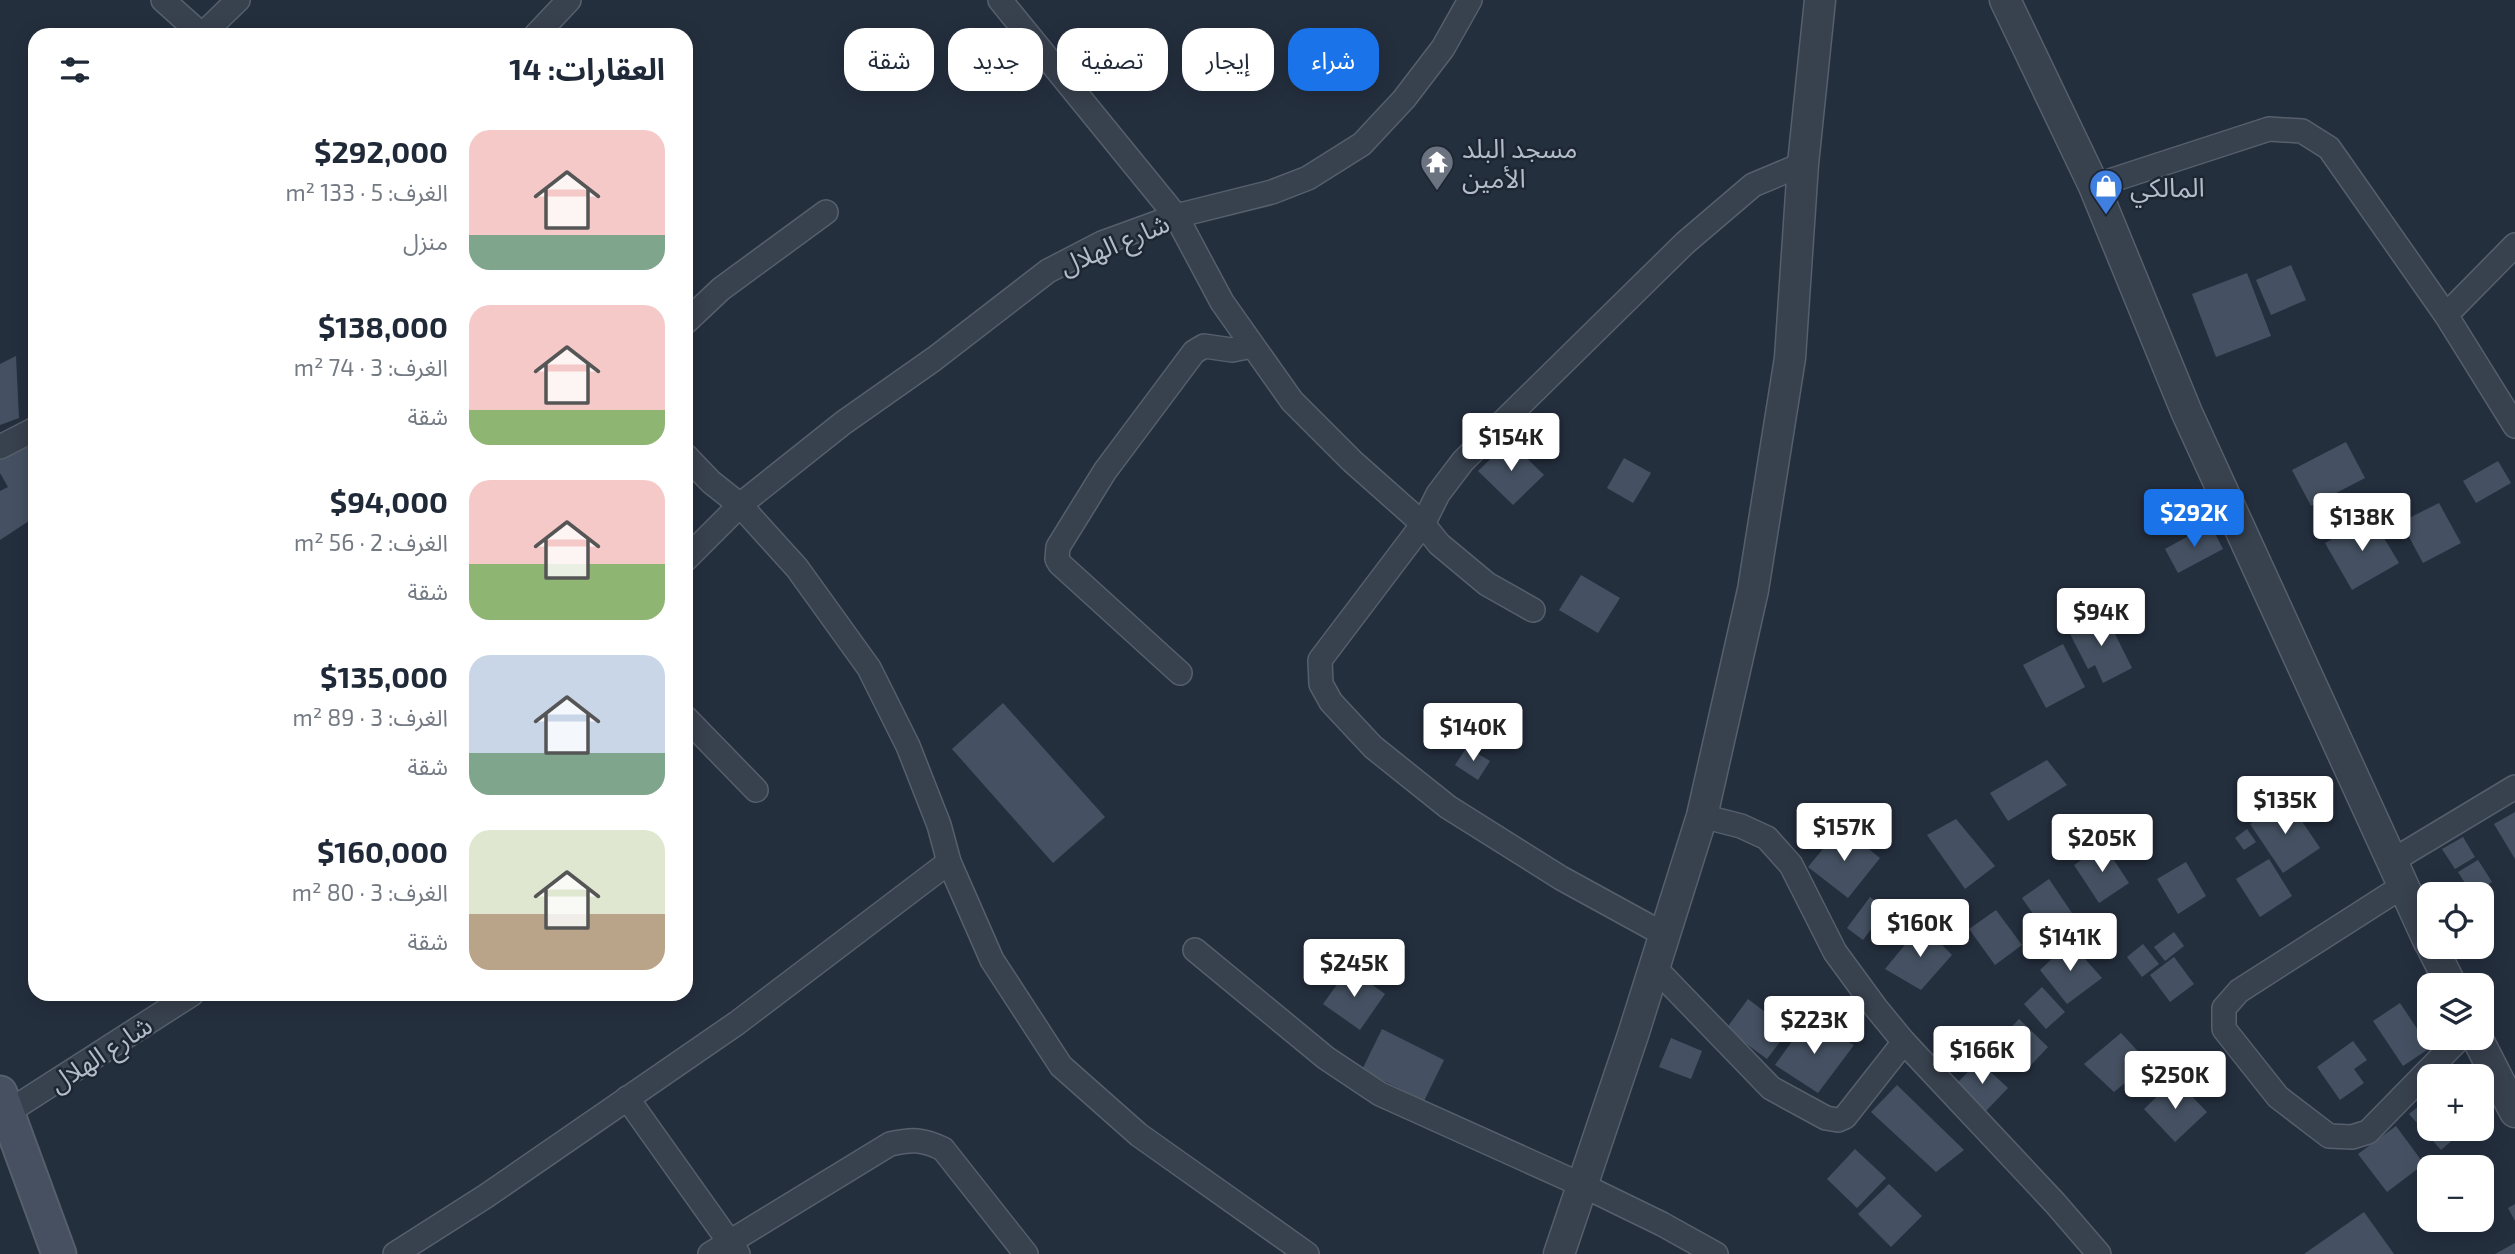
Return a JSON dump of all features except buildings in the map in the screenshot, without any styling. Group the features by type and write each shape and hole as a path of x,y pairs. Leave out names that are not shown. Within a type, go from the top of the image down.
{"main road":[{"path":"4,1103 59,1254"}],"street":[{"path":"163,0 194,28"},
{"path":"209,28 238,0"},
{"path":"543,28 569,0"},
{"path":"1000,0 1176,216 1222,302 1292,401 1352,461 1423,524 1439,544 1487,584 1533,610"},
{"name":"شارع الهلال","path":"693,552 740,505 843,423 934,359 1048,271 1102,243 1176,216 1272,192 1308,178 1362,144 1404,99 1443,48 1470,0"},
{"path":"1559,1254 1584,1186 1702,816 1754,590 1788,372 1802,164 1820,0"},
{"path":"2005,0 2094,186 2187,413 2417,915"},
{"path":"2094,186 2269,129 2302,131 2329,148 2446,315 2515,426"},
{"path":"1665,935 1561,878 1448,807 1373,747 1331,702 1321,684 1320,660 1423,524 1438,494 1463,461 1685,243 1753,185 1802,164"},
{"path":"693,315 721,289 826,212"},
{"path":"2446,315 2515,246"},
{"path":"1180,673 1060,564 1057,559 1058,547 1105,471 1194,352 1204,346 1232,350 1252,346"},
{"path":"0,447 28,433"},
{"path":"693,463 740,505 797,568 869,668 908,746 939,825 949,862 992,960 1061,1066 1139,1135 1307,1254"},
{"path":"693,725 756,790"},
{"path":"2448,1050 2368,1132 2351,1137 2329,1136 2277,1097 2224,1029 2224,1008 2239,990 2515,787"},
{"path":"1702,816 1741,826 1767,838 1791,865 1835,952 1904,1042 2056,1203 2099,1254"},
{"path":"395,1254 486,1196 737,1023 949,862"},
{"path":"1195,950 1325,1058 1380,1094 1584,1186 1716,1254"},
{"path":"1655,968 1771,1088 1826,1118 1838,1121 1845,1117 1904,1042"},
{"name":"شارع الهلال","path":"4,1103 180,1001"},
{"path":"2483,1050 2515,1112"},
{"path":"627,1097 734,1247"},
{"path":"710,1254 734,1247 890,1144 908,1140 926,1141 943,1149 1026,1254"}],"place":[{"name":"مسجد البلد الأمين","path":"1437,192"},
{"name":"المالكي","path":"2106,216"}]}
